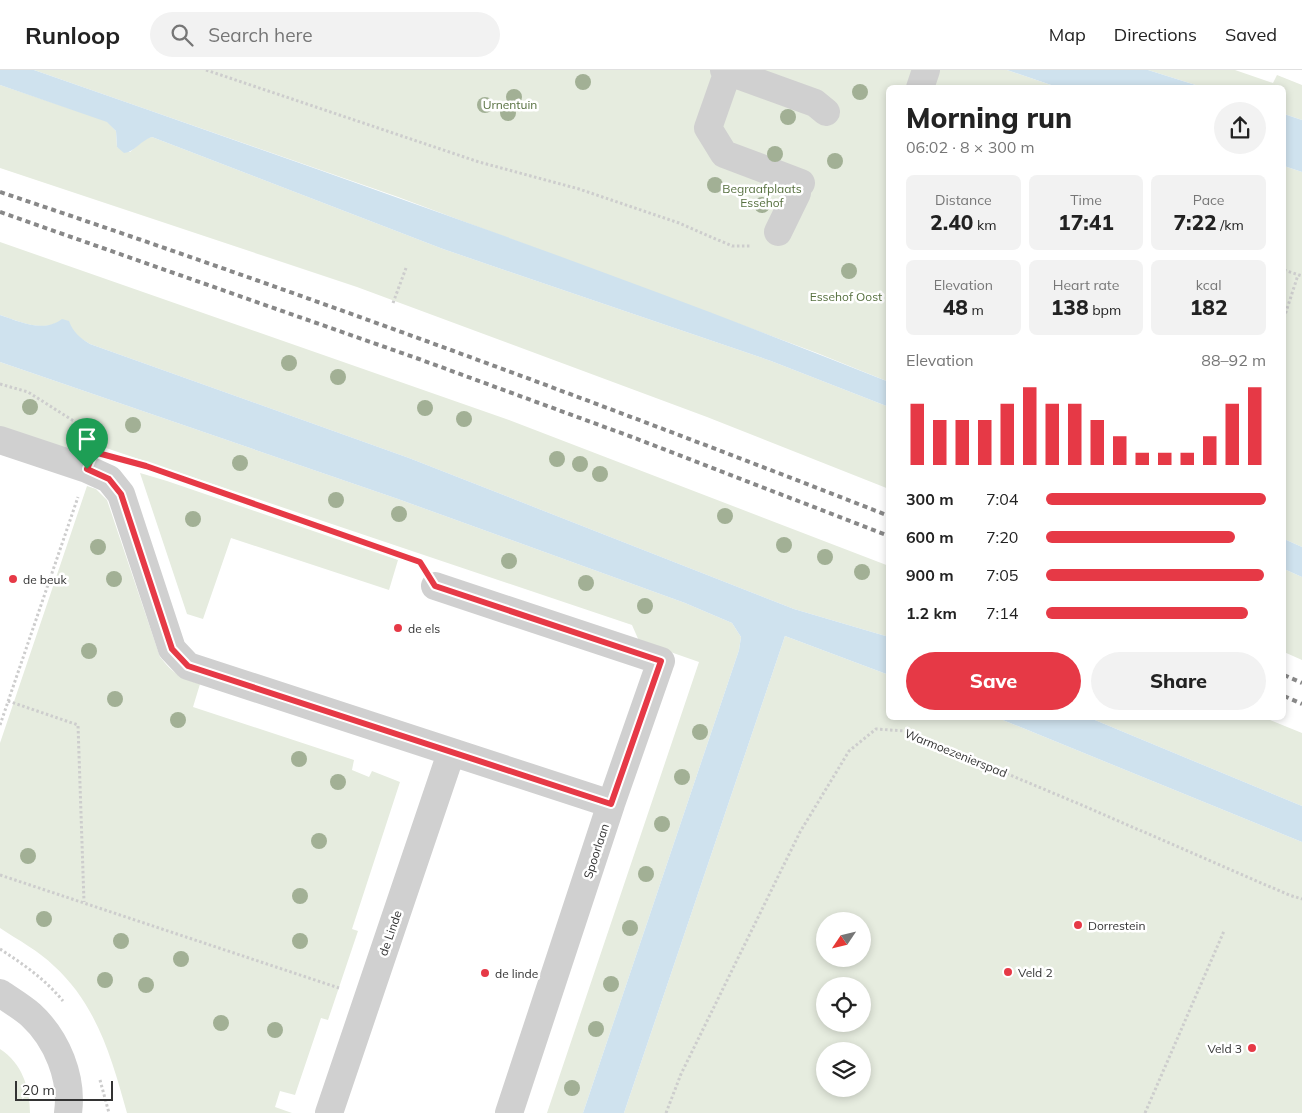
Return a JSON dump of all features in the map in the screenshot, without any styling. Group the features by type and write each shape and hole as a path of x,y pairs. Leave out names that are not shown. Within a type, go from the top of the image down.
{"street":[{"path":"921,85 926,70"},
{"path":"778,232 799,188 724,154 708,128 726,71 815,103 826,112"},
{"path":"0,440 87,469 109,479 121,494 172,649 188,666 611,804 661,661 435,586"},
{"name":"de Linde","path":"330,1113 451,753"},
{"name":"Spoorlaan","path":"509,1113 611,804"},
{"path":"0,993 31,1015 44,1029 54,1045 66,1076 68,1113"}],"path":[{"path":"206,70 479,162 579,189 679,223 732,246 749,247 772,242 778,232"},
{"path":"393,303 406,268"},
{"path":"1286,271 1300,275 1286,313"},
{"path":"0,384 28,392 91,432 94,452 0,725"},
{"path":"128,461 420,562 435,586"},
{"path":"8,701 78,726 84,902"},
{"name":"Warmoezenierspad","path":"666,1113 681,1074 800,832 849,752 876,729 905,730 1302,899"},
{"path":"0,874 368,997"},
{"path":"1145,1113 1224,931"},
{"path":"0,949 21,962"}],"green space":[{"name":"Begraafplaats Essehof","path":"34,70 1007,70 1051,85 886,85 886,381 817,353 398,197"},
{"path":"1148,70 1235,70 1273,83 1277,75 1302,85 1302,120 1286,115 1286,85 1196,85"},
{"path":"0,85 107,121 116,131 117,147 130,152 145,139 152,137 443,249 771,361 886,406 886,488 707,417 357,287 0,168"},
{"path":"1286,167 1302,172 1302,547 1286,540"},
{"path":"0,242 509,420 886,565 886,636 794,609 409,458 90,344 80,338 62,320 55,324 40,326 0,315"},
{"path":"0,362 398,499 685,603 732,623 741,637 739,650 583,1113 547,1113 699,662 639,641 632,625 106,448 89,443 84,457 0,429"},
{"path":"140,473 398,560 389,590 231,538 203,619 187,614"},
{"path":"87,486 96,489 107,500 160,657 177,674 187,680 200,684 193,707 354,760 352,770 369,777 372,771 400,782 352,929 358,931 328,1020 321,1018 295,1095 280,1091 275,1107 292,1113 127,1113 109,1053 92,1015 81,998 69,981 48,961 0,928 0,743"},
{"path":"1286,570 1302,577 1302,660 1286,653"},
{"name":"Dorrestein","path":"785,636 886,674 886,720 1003,720 1302,842 1302,1113 624,1113"},
{"path":"1095,720 1270,720 1302,733 1302,806"},
{"path":"0,1049 14,1061 23,1077 30,1104 30,1113 0,1113"}],"water":[{"path":"0,70 34,70 463,221 783,340 886,381 886,406 771,361 443,249 152,137 124,153 117,147 116,131 107,122 0,85"},
{"path":"1007,70 1148,70 1196,85 1051,85"},
{"path":"1286,115 1302,120 1302,172 1286,167"},
{"path":"0,315 40,326 55,323 62,319 69,321 77,334 90,344 409,458 794,609 886,636 886,674 785,636 624,1113 583,1113 739,650 741,637 732,623 685,603 398,499 0,362"},
{"path":"1286,540 1302,547 1302,577 1286,570"},
{"path":"1003,720 1095,720 1302,806 1302,842"}],"railway":[{"path":"0,192 446,348 886,515"},
{"path":"0,212 419,359 632,437 886,535"},
{"path":"1286,676 1302,683"},
{"path":"1286,697 1302,704"}],"place":[{"name":"de beuk","path":"13,579"},
{"name":"de els","path":"398,628"},
{"name":"Dorrestein","path":"1078,925"},
{"name":"Veld 2","path":"1008,972"},
{"name":"de linde","path":"485,973"},
{"name":"Veld 3","path":"1252,1048"}],"route":[{"path":"94,452 146,466 420,562 435,586 661,661 611,804 188,666 172,649 121,494 109,479 87,469 94,452"}],"park label":[{"name":"Urnentuin","path":"510,104"},
{"name":"Essehof Oost","path":"846,296"}]}
